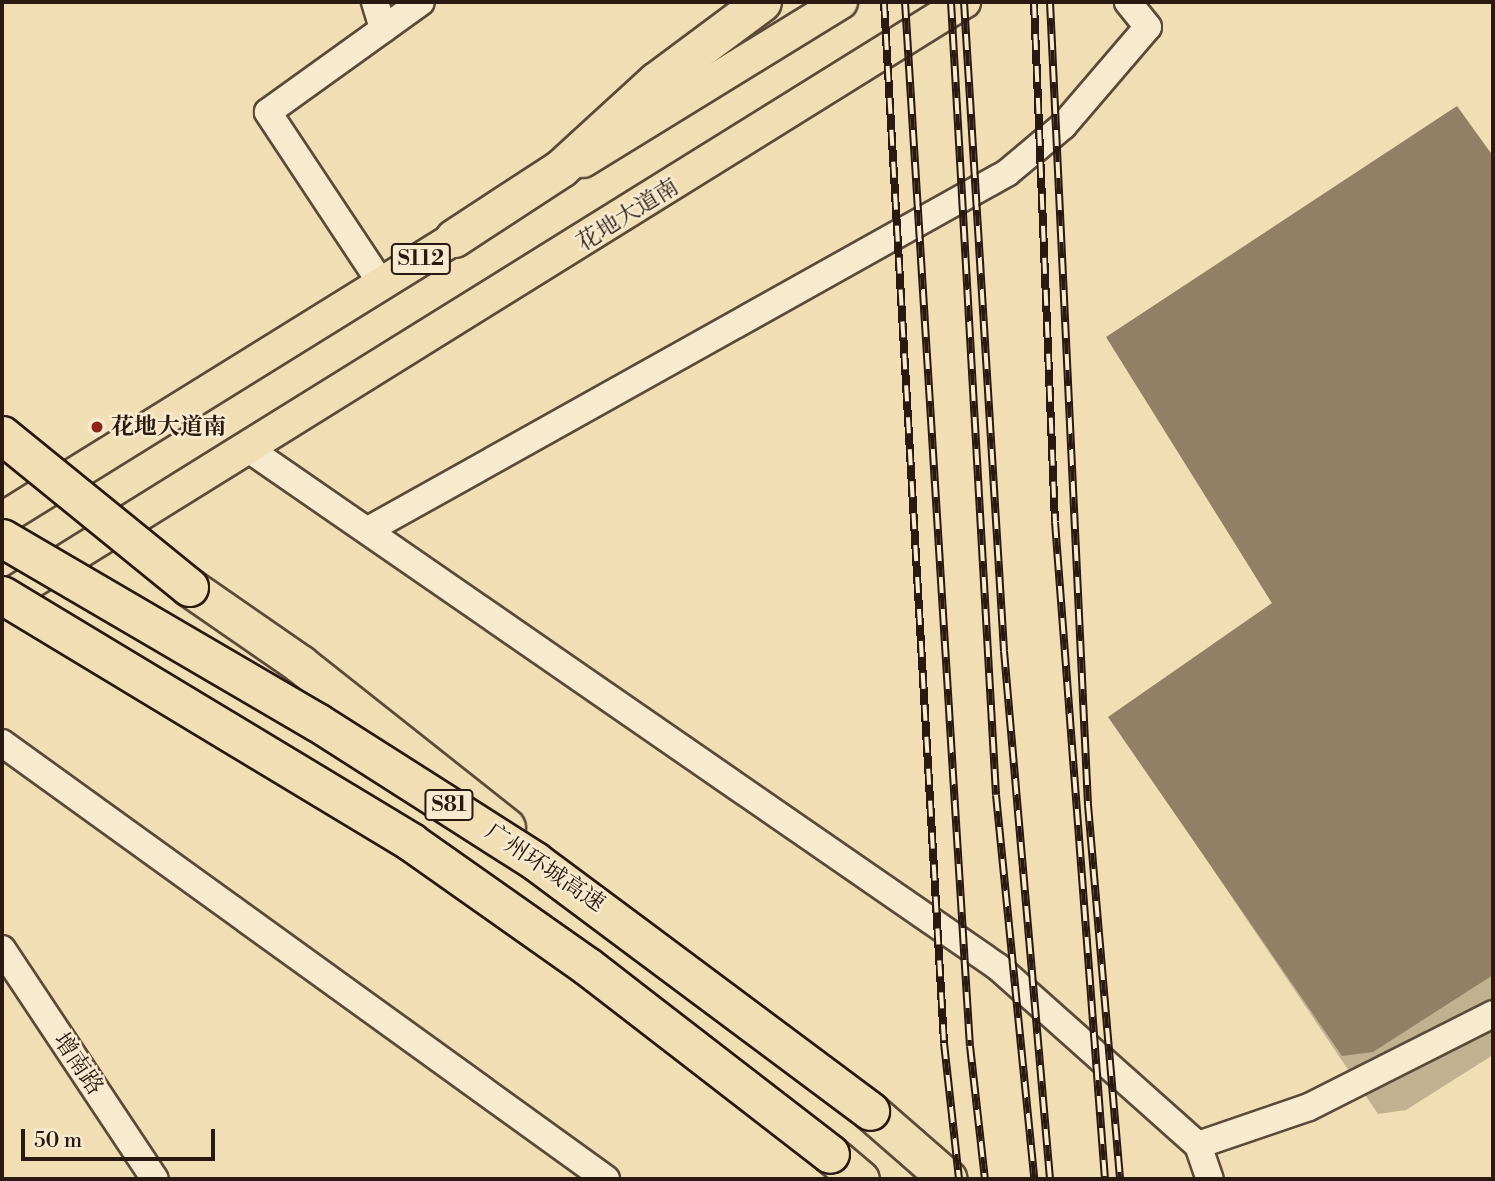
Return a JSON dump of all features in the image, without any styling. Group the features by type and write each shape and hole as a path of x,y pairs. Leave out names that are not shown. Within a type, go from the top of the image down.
{"highway":[{"path":"454,238 561,167 656,81 762,2"},
{"path":"2,435 189,587"},
{"path":"2,467 189,587 300,664 664,951"},
{"name":"广州环城高速","path":"2,538 401,774 664,951 870,1111 948,1179"},
{"name":"S81","path":"2,599 158,686 349,801 522,918 860,1179"}],"main road":[{"name":"S112","path":"2,519 454,238 842,2"},
{"name":"花地大道南","path":"2,599 250,450 964,2"}],"street":[{"path":"375,2 383,29"},
{"path":"381,283 268,112 421,2"},
{"path":"368,530 1007,173 1063,126 1148,27 1128,2"},
{"path":"250,450 998,967 1198,1145 1210,1179"},
{"path":"2,743 606,1179"},
{"name":"增南路","path":"2,949 155,1179"},
{"path":"1198,1145 1309,1107 1493,1014"}],"building":[{"path":"1457,106 1493,156 1493,975 1373,1052 1342,1056 1108,717 1272,603 1106,337"}],"railway":[{"path":"884,2 944,1043 959,1179"},
{"path":"905,2 970,1046 985,1179"},
{"path":"951,2 996,795 1034,1179"},
{"path":"964,2 1004,651 1050,1179"},
{"path":"1034,2 1055,522 1105,1179"},
{"path":"1050,2 1088,805 1120,1179"}],"place":[{"name":"花地大道南","path":"97,427"}]}
